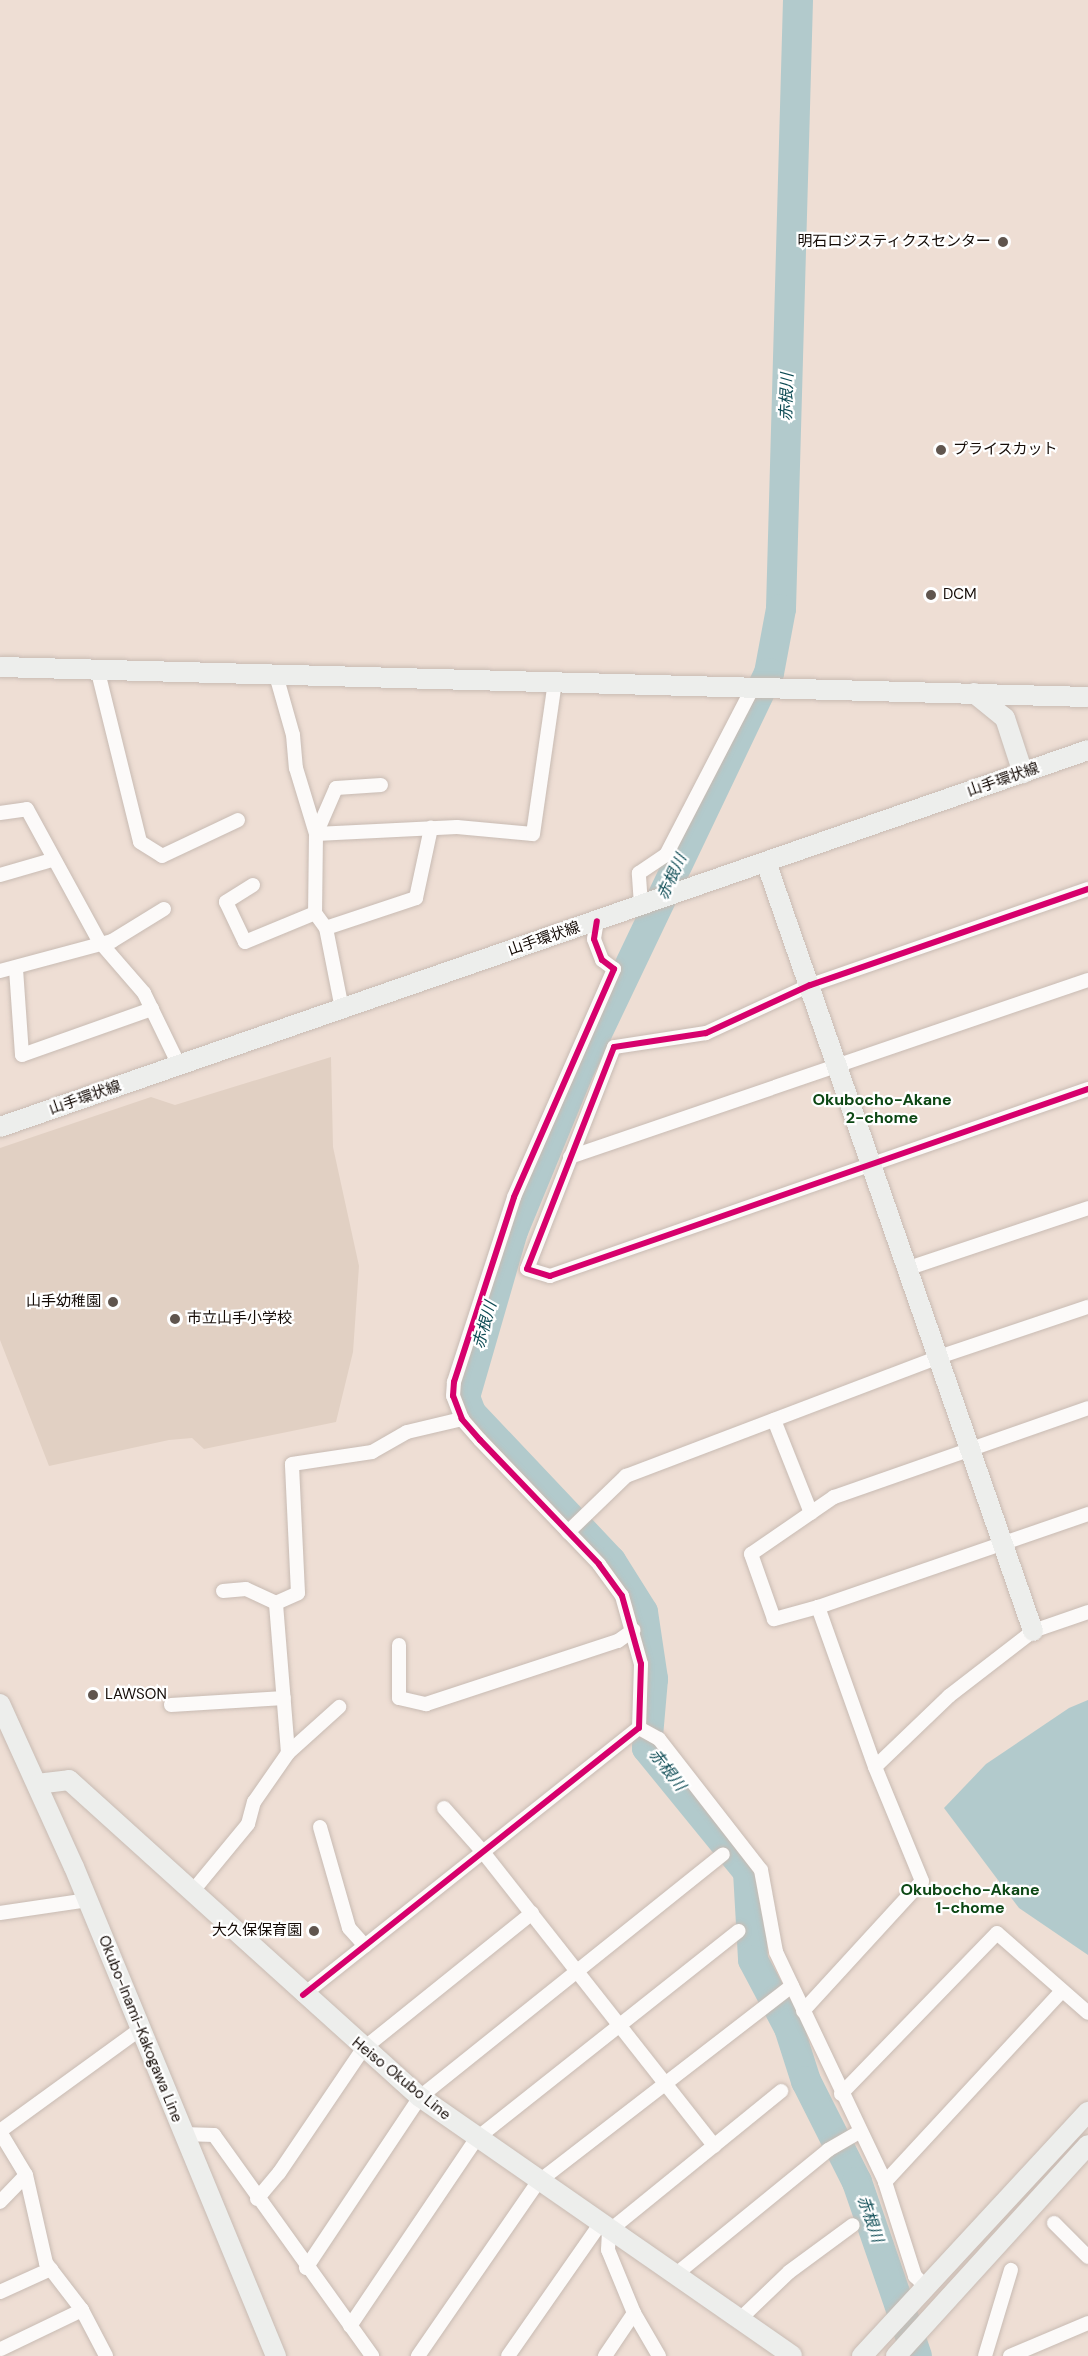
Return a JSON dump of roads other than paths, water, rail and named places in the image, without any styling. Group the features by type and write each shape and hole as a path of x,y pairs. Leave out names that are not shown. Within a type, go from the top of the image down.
{"street":[{"path":"0,667 98,672 754,685 1088,697"},
{"path":"98,672 140,842 162,856 238,820"},
{"path":"276,675 292,735 296,768 316,834 315,913 326,927 342,1009"},
{"path":"316,834 430,828 533,834 555,681"},
{"path":"641,906 639,873 666,855 754,685"},
{"path":"974,693 1005,718 1023,773"},
{"name":"山手環状線","path":"0,1127 1088,750"},
{"path":"316,834 336,788 381,785"},
{"path":"0,813 27,809 52,860 99,941 144,993 179,1065"},
{"path":"326,927 416,898 430,828"},
{"path":"0,875 52,860"},
{"path":"766,862 874,1166 1033,1631"},
{"path":"254,885 226,902 245,942 315,913"},
{"path":"1088,889 810,985 706,1033 614,1047 527,1269 550,1276 874,1166 1088,1089"},
{"path":"0,971 16,969 99,941 112,941 165,909"},
{"path":"597,921 594,939 602,960 614,969 514,1197 454,1382 453,1396 462,1419 568,1532 622,1596 634,1630 640,1664 639,1728"},
{"path":"16,969 22,1055 152,1009"},
{"path":"570,1156 1088,980"},
{"path":"909,1268 1088,1208"},
{"path":"568,1532 591,1507 626,1476 939,1357 1088,1307"},
{"path":"1088,1408 834,1497 751,1554 774,1619 818,1607 1088,1514"},
{"path":"223,1591 246,1589 276,1603 298,1593 292,1464 372,1452 407,1432 462,1419"},
{"path":"774,1420 811,1513"},
{"path":"276,1603 288,1753"},
{"path":"803,2010 922,1881 875,1767 818,1607"},
{"path":"875,1767 950,1696 1033,1631 1088,1612"},
{"path":"399,1645 399,1698 426,1704 618,1641 634,1630"},
{"path":"171,1705 284,1698"},
{"name":"Okubo-Inami-Kakogawa Line","path":"0,1704 88,1900 139,2030 276,2356"},
{"path":"192,1892 248,1824 254,1802 288,1753 339,1707"},
{"path":"303,1995 639,1728"},
{"path":"639,1728 659,1739 761,1870 776,1952 859,2132 885,2182 915,2276 927,2288"},
{"name":"Heiso Okubo Line","path":"36,1784 69,1780 303,1995 420,2097 476,2139 792,2356"},
{"path":"444,1808 532,1913 714,2146"},
{"path":"320,1827 349,1928 364,1946"},
{"path":"306,2268 420,2097 723,1854"},
{"path":"0,1913 88,1900"},
{"path":"257,2199 279,2173 363,2049 532,1913"},
{"path":"350,2326 476,2139 738,1931"},
{"path":"841,2094 997,1933 1088,2013"},
{"path":"418,2356 538,2182 766,2003 792,1986"},
{"path":"885,2182 1062,1991"},
{"path":"105,2356 82,2310 51,2269 26,2175 0,2132 139,2030"},
{"path":"508,2356 605,2228 714,2146 781,2091"},
{"path":"862,2356 1088,2112"},
{"path":"675,2275 828,2150 859,2132"},
{"path":"183,2134 214,2135 306,2268 372,2356"},
{"path":"896,2356 1088,2145"},
{"path":"0,2202 26,2175"},
{"path":"1054,2223 1088,2257"},
{"path":"739,2320 789,2272 853,2225"},
{"path":"605,2228 608,2250 634,2313 659,2356"},
{"path":"0,2292 51,2269"},
{"path":"986,2356 1011,2270"},
{"path":"1,2349 82,2310"},
{"path":"605,2356 634,2313"},
{"path":"1010,2356 1088,2323"}],"water":[{"path":"1088,1700 1088,1955 1019,1908 944,1808 986,1764 1069,1708"}],"waterway":[{"name":"赤根川","path":"798,0 781,609 769,673 577,1076 513,1231 465,1397 471,1413 611,1561 643,1612 653,1679 647,1748 748,1872 753,1960 789,2028 806,2081 857,2182 917,2356"}],"place":[{"name":"明石ロジスティクスセンター","path":"1003,242"},
{"name":"プライスカット","path":"941,450"},
{"name":"DCM","path":"931,595"},
{"name":"山手幼稚園","path":"113,1302"},
{"name":"市立山手小学校","path":"175,1319"},
{"name":"LAWSON","path":"93,1695"},
{"name":"大久保保育園","path":"314,1931"}],"district":[{"name":"Okubocho-Akane 2-chome","path":"882,1109"},
{"name":"Okubocho-Akane 1-chome","path":"970,1899"}]}
